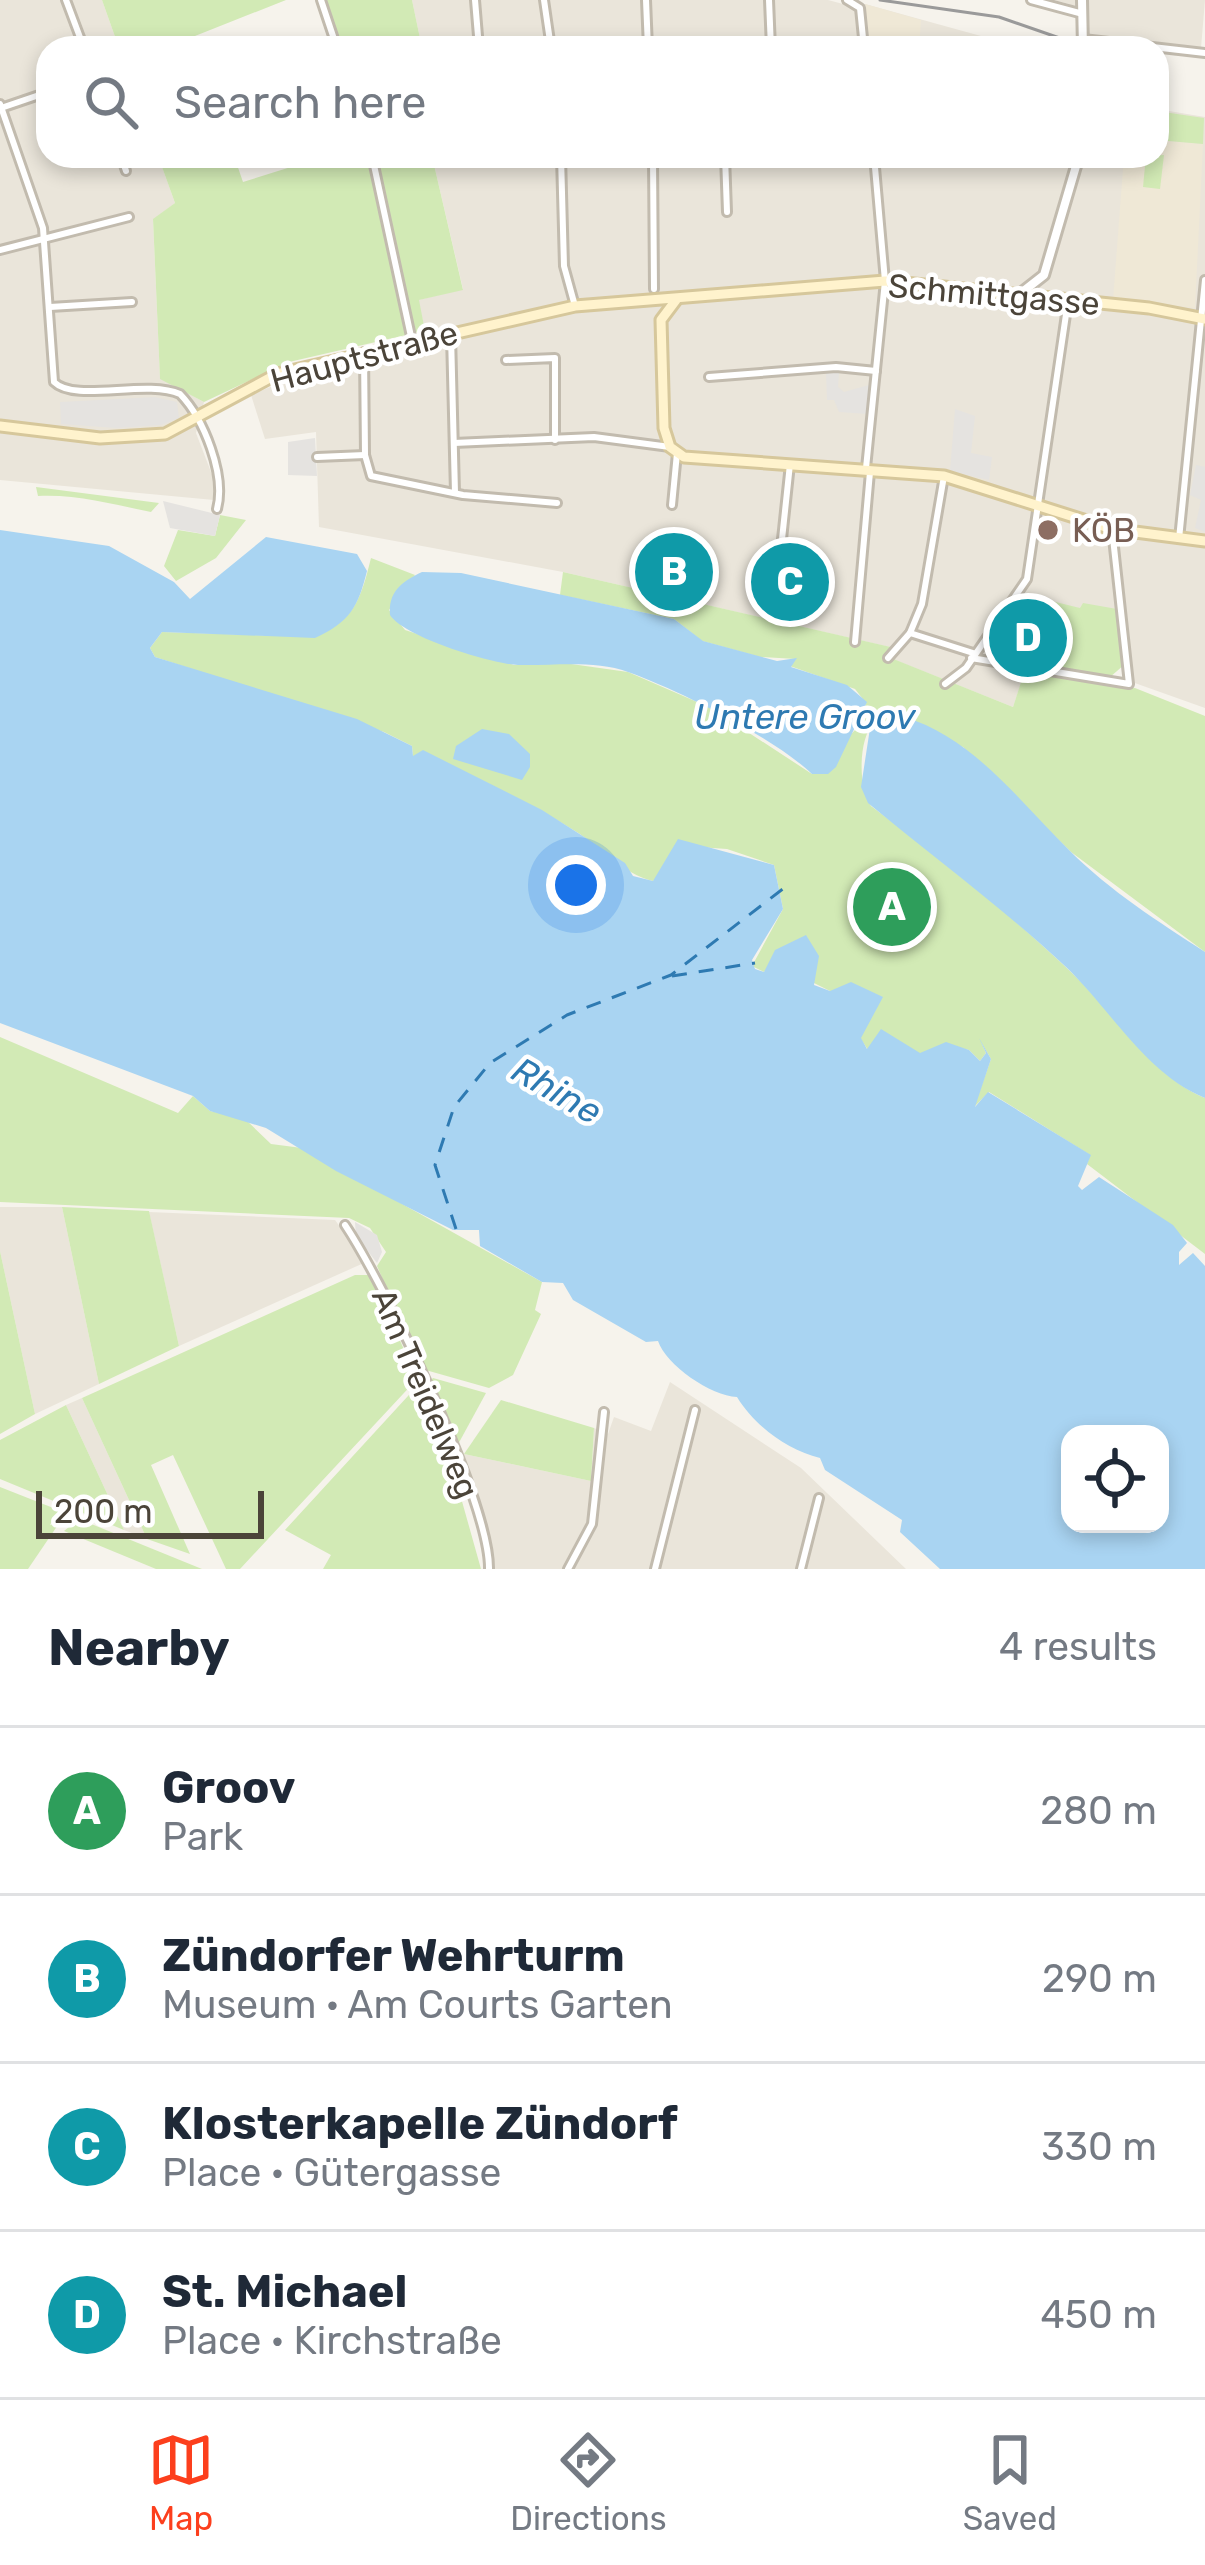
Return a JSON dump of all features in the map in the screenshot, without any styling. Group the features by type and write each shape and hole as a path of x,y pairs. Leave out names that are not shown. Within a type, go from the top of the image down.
{"main road":[{"name":"Schmittgasse","path":"640,303 885,281 1204,319"},
{"path":"677,300 661,320 664,428 673,450 944,476 1112,529 1205,541"},
{"name":"Hauptstraße","path":"0,426 131,439 165,434 277,374 575,306 640,303"},
{"path":"640,303 661,320"}],"street":[{"path":"66,0 80,36"},
{"path":"321,0 333,36"},
{"path":"475,0 477,36"},
{"path":"544,0 548,36"},
{"path":"646,0 648,36"},
{"path":"769,0 770,36"},
{"path":"848,0 859,4 863,36"},
{"path":"1031,0 1083,14"},
{"path":"1082,0 1083,36"},
{"path":"1169,50 1205,53"},
{"path":"36,96 1,106 45,242 59,387 164,387 185,398 221,484 217,509"},
{"path":"375,168 412,341"},
{"path":"561,168 564,266 575,306"},
{"path":"653,168 654,289"},
{"path":"725,168 727,212"},
{"path":"855,642 885,281 875,168"},
{"path":"945,684 972,656 1027,579 1063,300 1045,287 1044,275 1075,168"},
{"path":"0,250 128,217"},
{"path":"1014,296 1044,275"},
{"path":"1179,539 1205,280"},
{"path":"50,308 132,302"},
{"path":"451,332 455,493"},
{"path":"364,352 365,454 371,476 455,493 557,503"},
{"path":"506,361 555,358 555,440"},
{"path":"709,377 836,367 876,370"},
{"path":"454,443 593,437 673,450 672,505"},
{"path":"317,457 365,454"},
{"path":"775,605 790,464"},
{"path":"888,658 910,633 930,573 944,476"},
{"path":"910,633 972,656 1130,684 1112,529"},
{"name":"Am Treidelweg","path":"345,1225 383,1288 447,1437 483,1531 489,1569"},
{"path":"655,1569 695,1410"},
{"path":"568,1569 592,1524 604,1412"},
{"path":"801,1569 819,1498"}],"shaded area":[{"path":"0,0 102,0 115,36 36,36 36,168 162,168 175,203 153,220 160,378 204,402 196,433 216,485 214,500 0,480"},
{"path":"412,0 828,0 858,8 865,4 981,36 420,36"},
{"path":"1054,0 1205,0 1201,48 1169,45 1169,36 1090,36 1069,4"},
{"path":"865,4 921,20 920,36 868,36"},
{"path":"1169,111 1205,117 1205,708 1132,682 1101,607 1081,608 1027,666 1013,707 890,658 894,648 563,572 319,527 316,432 265,439 251,395 299,375 428,344 418,300 463,289 435,168 1169,168"},
{"path":"1169,141 1203,144 1195,308 1113,300 1123,168 1169,168"},
{"path":"826,373 839,373 838,387 844,392 869,385 867,414 839,412 834,400 827,400"},
{"path":"155,397 177,402 179,418 161,425 116,428 61,424 60,402"},
{"path":"955,409 975,416 971,453 992,457 989,480 950,471"},
{"path":"315,438 317,476 288,475 288,442"},
{"path":"1196,465 1205,467 1205,532 1195,528 1201,500 1190,495"},
{"path":"163,501 220,515 215,536 170,528"},
{"path":"0,1207 62,1207 99,1384 35,1414 0,1251"},
{"path":"149,1212 335,1220 366,1262 179,1346"},
{"path":"355,1222 377,1235 382,1252 377,1263 356,1236"},
{"path":"670,1382 801,1468 906,1569 492,1569 485,1519 461,1459 464,1454 591,1481 594,1428 608,1434 614,1417 651,1431"},
{"path":"82,1398 147,1539 124,1530 66,1405"}],"green space":[{"path":"102,0 286,0 195,36 115,36"},
{"path":"326,0 412,0 420,36 338,36"},
{"path":"1169,113 1204,118 1203,144 1169,141"},
{"path":"162,168 238,168 243,182 288,168 371,168 406,335 289,362 204,402 160,379 153,219 175,203"},
{"path":"379,168 435,168 463,290 419,300 425,331 414,333"},
{"path":"1145,168 1162,168 1160,189 1143,187"},
{"path":"36,487 159,503 151,512 81,498 38,496"},
{"path":"220,515 246,520 216,558 176,581 164,566 178,530 215,536"},
{"path":"371,558 415,575 389,610 405,630 514,665 557,662 628,672 711,708 812,774 858,727 866,703 855,689 790,666 796,659 760,657 702,641 674,619 560,595 563,572 895,648 891,658 1013,707 1024,673 1135,688 1205,716 1205,952 1071,852 963,747 874,722 865,740 862,764 871,806 1023,928 1087,988 1167,1075 1205,1098 1205,1254 1087,1164 1090,1155 989,1092 974,1107 991,1059 981,1042 986,1053 980,1061 969,1050 956,1047 924,1054 868,1050 830,991 772,962 764,972 752,966 783,909 774,865 727,849 698,847 653,881 622,866 556,819 476,779 413,756 412,746 384,732 155,657 150,648 162,632 315,637 348,615 364,585"},
{"path":"1027,595 1080,608 1083,603 1117,609 1125,664 1109,678 1011,664"},
{"path":"0,1037 178,1113 193,1096 210,1111 244,1118 271,1144 302,1148 542,1282 535,1310 541,1314 513,1375 489,1388 422,1369 377,1266 386,1252 370,1228 349,1218 0,1202"},
{"path":"62,1207 149,1211 179,1346 99,1384"},
{"path":"0,1251 35,1414 0,1434"},
{"path":"355,1275 371,1275 417,1379 240,1569 226,1569 173,1455 151,1465 190,1554 147,1539 82,1398"},
{"path":"433,1378 486,1393 456,1448 428,1383"},
{"path":"419,1384 449,1455 481,1569 323,1569 331,1555 285,1530"},
{"path":"501,1400 594,1428 591,1481 464,1454"},
{"path":"66,1405 124,1530 0,1479 0,1440"},
{"path":"0,1487 66,1513 28,1569 0,1569"},
{"path":"79,1519 202,1569 156,1569 64,1531"}],"water":[{"name":"Rhine","path":"0,530 109,546 174,582 190,599 266,537 357,554 367,571 356,604 337,626 315,638 162,632 150,648 155,657 357,719 412,746 413,756 423,750 542,810 625,863 633,876 653,881 678,839 774,865 783,909 752,960 755,969 764,972 775,950 806,935 819,956 814,985 830,991 851,982 883,997 861,1038 867,1049 881,1029 920,1053 946,1042 969,1050 980,1061 986,1053 979,1038 991,1059 975,1107 988,1092 1091,1155 1078,1186 1082,1190 1099,1177 1173,1225 1187,1243 1179,1252 1179,1265 1193,1253 1205,1266 1205,1569 940,1569 900,1532 902,1520 825,1470 820,1458 772,1435 737,1397 691,1378 670,1360 658,1341 646,1342 573,1300 563,1283 542,1282 480,1246 479,1230 453,1230 336,1171 266,1128 210,1111 193,1096 0,1023"},
{"name":"Untere Groov","path":"422,572 461,573 674,619 703,641 777,661 797,658 791,667 847,685 867,702 836,767 828,774 812,774 726,717 628,672 588,665 506,663 470,655 412,632 390,615 391,599 398,588"},
{"path":"872,715 874,722 893,729 904,717 952,740 994,774 1102,879 1205,952 1205,1098 1165,1073 1066,967 868,803 861,787"},
{"path":"482,729 509,734 530,754 530,767 522,780 453,759 456,746"}],"ferry route":[{"path":"456,1229 435,1165 454,1107 490,1063 567,1015 671,975 784,888"},
{"path":"672,976 755,963"}],"tram line":[{"path":"880,0 999,17 1054,36"}],"place":[{"name":"KÖB","path":"1048,530"},
{"name":"Zündorfer Wehrturm","path":"674,572"},
{"name":"Klosterkapelle Zündorf","path":"790,582"},
{"name":"St. Michael","path":"1028,638"},
{"name":"Groov","path":"892,907"}]}
